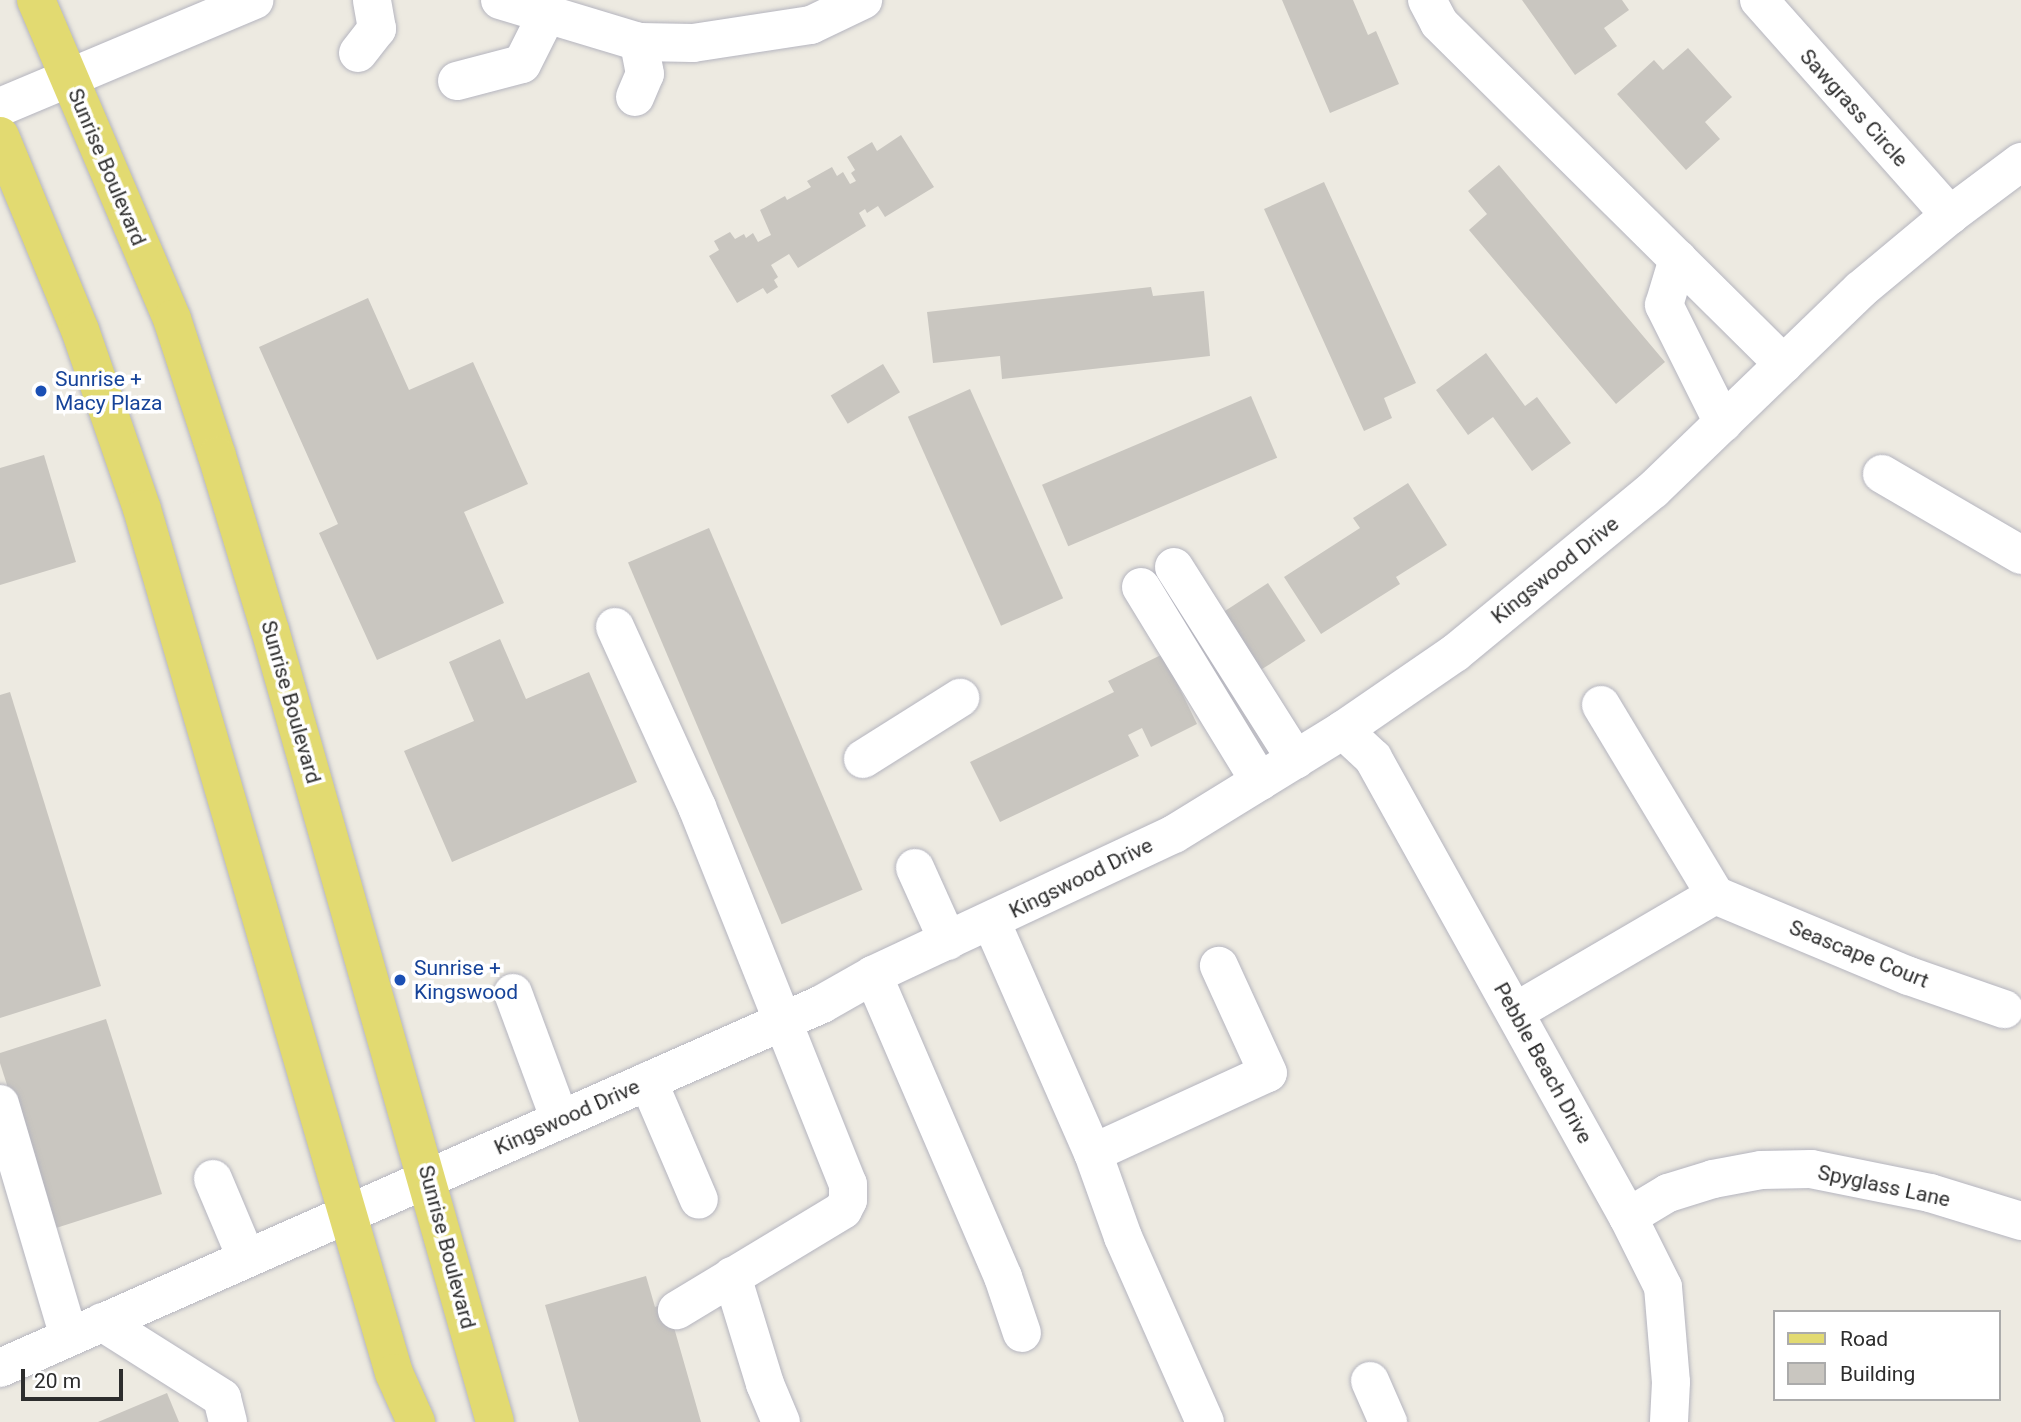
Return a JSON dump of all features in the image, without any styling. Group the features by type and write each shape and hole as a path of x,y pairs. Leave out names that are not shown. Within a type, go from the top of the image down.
{"main road":[{"name":"Sunrise Boulevard","path":"36,0 172,319 270,630 428,1178 495,1422"},
{"path":"0,136 84,340 142,509 394,1373 415,1422"}],"street":[{"path":"13,101 254,0"},
{"path":"358,53 377,29 372,0"},
{"path":"500,0 639,42 693,43 806,12 863,0"},
{"path":"1427,0 1439,23 1784,364"},
{"name":"Sawgrass Circle","path":"1759,0 1950,215"},
{"path":"457,81 522,64 547,14"},
{"path":"635,97 645,74 639,42"},
{"name":"Kingswood Drive","path":"0,1368 347,1212 822,1004 873,975 1174,834 1343,730 1465,644 1653,490 1860,290 1950,215 2021,162"},
{"path":"1678,259 1664,305 1723,423"},
{"path":"1882,474 2021,555"},
{"path":"1174,568 1296,760"},
{"path":"1141,587 1260,782"},
{"path":"615,628 697,807 848,1184 848,1200 843,1210 677,1310"},
{"path":"863,758 960,698"},
{"path":"1515,1012 1715,895 1601,705"},
{"name":"Pebble Beach Drive","path":"1343,730 1373,758 1628,1217 1664,1287 1671,1382 1669,1422"},
{"path":"915,868 948,941"},
{"name":"Seascape Court","path":"1715,895 1909,976 2004,1009"},
{"path":"991,921 1093,1153 1123,1237 1205,1422"},
{"path":"1093,1153 1268,1073 1219,966"},
{"path":"873,975 1003,1277 1022,1333"},
{"path":"513,993 560,1120"},
{"path":"648,1081 699,1200"},
{"path":"0,1104 85,1330 222,1398 228,1422"},
{"name":"Spyglass Lane","path":"1628,1217 1668,1193 1713,1179 1761,1170 1811,1169 1930,1193 2021,1221"},
{"path":"213,1179 246,1257"},
{"path":"732,1276 765,1384 781,1422"},
{"path":"1370,1381 1388,1422"}],"building":[{"path":"1282,0 1353,0 1368,35 1376,31 1399,84 1330,113"},
{"path":"1522,0 1622,0 1629,10 1604,28 1617,46 1575,75"},
{"path":"1688,48 1732,97 1705,122 1720,139 1686,170 1617,94 1654,60 1663,70"},
{"path":"901,135 934,187 885,217 878,206 867,213 865,209 859,213 866,226 798,268 789,254 771,265 778,277 774,280 778,287 767,294 763,288 737,303 709,256 719,250 714,241 730,232 735,239 744,234 746,238 753,233 758,242 771,235 760,210 785,196 787,200 811,187 807,181 832,167 837,176 843,172 850,184 856,181 851,173 855,170 847,157 872,142 877,151"},
{"path":"1499,165 1665,362 1616,404 1469,230 1487,214 1468,191"},
{"path":"1324,182 1416,383 1384,398 1392,418 1364,431 1264,209"},
{"path":"1151,287 1153,296 1204,291 1210,356 1002,379 1000,356 933,363 927,312"},
{"path":"368,298 409,390 473,362 528,484 464,512 504,603 377,660 319,533 338,524 259,347"},
{"path":"1486,353 1525,406 1537,397 1571,443 1532,471 1493,417 1468,435 1436,390"},
{"path":"883,364 900,392 848,424 831,395"},
{"path":"970,389 1063,598 1001,626 908,417"},
{"path":"1251,396 1277,458 1068,546 1042,485"},
{"path":"44,455 76,562 0,585 0,468"},
{"path":"1408,483 1447,545 1396,577 1400,584 1321,634 1284,577 1360,528 1353,518"},
{"path":"709,528 863,890 782,924 628,562"},
{"path":"1268,583 1306,641 1259,671 1222,613"},
{"path":"500,639 526,699 589,672 637,782 452,862 404,751 474,721 449,662"},
{"path":"1163,654 1197,724 1151,747 1142,728 1128,735 1139,756 1000,822 970,762 1114,692 1108,681"},
{"path":"10,692 101,986 0,1018 0,695"},
{"path":"106,1019 162,1194 53,1229 0,1063 0,1053"},
{"path":"646,1276 655,1307 667,1303 701,1422 579,1422 545,1305"},
{"path":"167,1393 179,1422 98,1422"}],"place":[{"name":"Sunrise + Macy Plaza","path":"41,391"},
{"name":"Sunrise + Kingswood","path":"400,980"}]}
